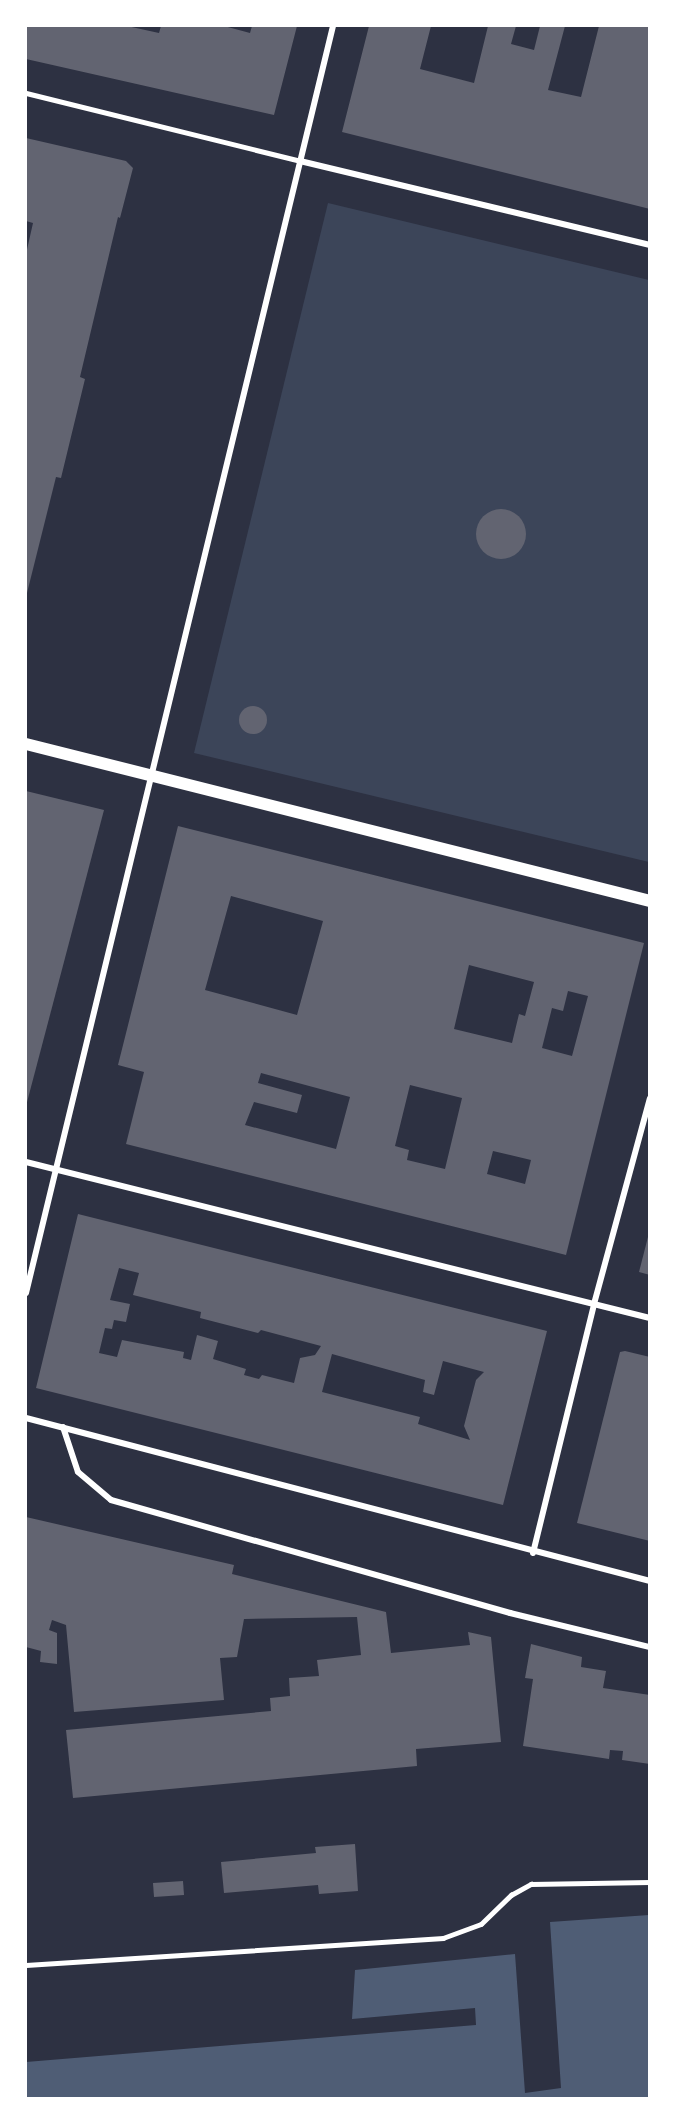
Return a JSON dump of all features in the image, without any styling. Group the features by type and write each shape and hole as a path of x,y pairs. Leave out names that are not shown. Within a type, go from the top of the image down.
{"main road":[{"path":"26,744 650,901"}],"street":[{"path":"26,1293 333,26"},
{"path":"26,93 650,245"},
{"path":"533,1553 594,1304 650,1098"},
{"path":"26,1162 650,1318"},
{"path":"26,1418 533,1553 650,1581"},
{"path":"63,1427 78,1472 111,1500 510,1613 650,1647"}],"lane":[{"path":"26,1965 443,1938 481,1924 511,1894 531,1884 650,1882"}],"shaded area":[{"path":"328,203 649,280 649,862 194,753"},
{"path":"649,1915 649,2098 26,2098 26,2062 476,2025 475,2008 352,2019 355,1970 515,1954 525,2093 561,2088 550,1922"}],"building":[{"path":"26,26 127,26 159,33 161,26 224,26 250,33 252,26 297,26 274,115 26,59"},
{"path":"369,26 431,26 420,69 474,83 488,26 516,26 511,44 534,50 540,26 565,26 548,90 581,97 599,26 650,26 650,209 342,132"},
{"path":"26,138 126,161 133,168 120,218 118,217 80,377 85,379 61,478 56,477 26,597 26,254 33,223 26,221"},
{"path":"501,509 510,511 521,520 526,534 524,543 515,554 501,559 492,557 481,548 476,534 478,525 487,514"},
{"path":"253,706 263,710 267,720 263,730 253,734 243,730 239,720 243,710"},
{"path":"26,791 104,810 26,1106"},
{"path":"178,826 644,943 566,1255 126,1144 144,1072 118,1065","holes":["231,896 323,921 297,1015 205,990","469,965 534,982 525,1016 519,1014 512,1043 454,1029","568,991 588,996 572,1056 542,1048 552,1008 563,1011","261,1073 350,1097 336,1149 245,1125 254,1102 297,1113 302,1095 258,1083","410,1085 462,1098 445,1169 407,1160 409,1150 395,1146","493,1151 531,1160 525,1184 487,1174"]},
{"path":"78,1214 547,1331 503,1505 36,1388","holes":["119,1268 139,1273 133,1295 201,1312 200,1318 258,1333 261,1330 321,1346 315,1355 300,1358 294,1383 262,1375 259,1379 244,1375 246,1369 213,1359 218,1341 197,1335 191,1360 183,1358 184,1352 122,1340 117,1357 99,1353 105,1328 112,1329 114,1320 126,1322 130,1304 110,1300","332,1354 425,1380 423,1392 434,1395 443,1361 484,1372 476,1380 464,1426 470,1440 418,1424 420,1417 322,1392"]},
{"path":"650,1233 650,1275 639,1272"},
{"path":"625,1351 650,1357 650,1541 577,1523 620,1352"},
{"path":"26,1517 234,1565 232,1574 386,1612 391,1653 470,1645 468,1632 491,1637 501,1742 416,1749 417,1766 73,1798 66,1730 271,1711 270,1698 290,1696 289,1678 319,1676 317,1660 361,1655 357,1617 244,1619 237,1657 220,1658 224,1700 74,1712 66,1625 52,1620 49,1630 57,1633 57,1664 40,1662 41,1651 26,1647"},
{"path":"531,1644 582,1657 581,1667 606,1671 603,1688 650,1695 650,1764 622,1760 623,1751 610,1750 609,1759 523,1746 533,1679 525,1678"},
{"path":"355,1844 358,1891 319,1894 318,1885 224,1893 221,1862 316,1853 315,1847"},
{"path":"183,1881 184,1895 154,1897 153,1883"}]}
